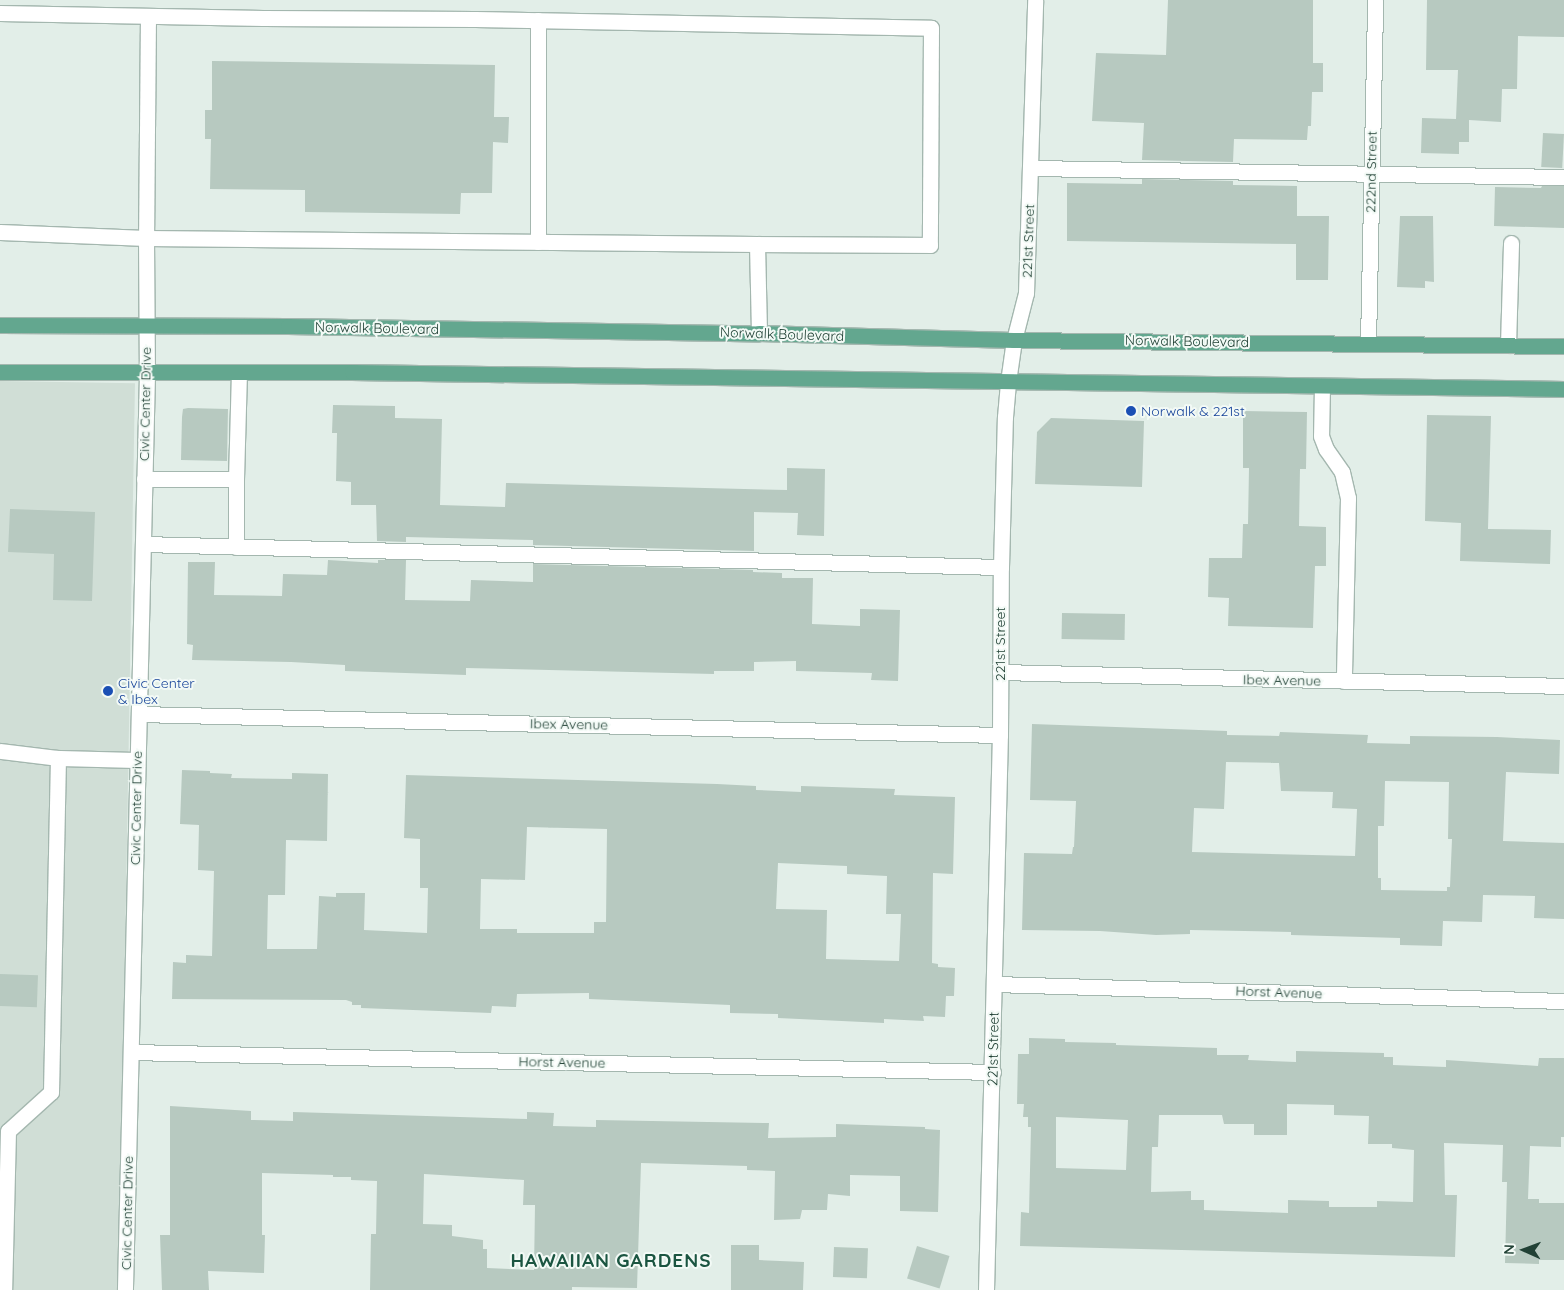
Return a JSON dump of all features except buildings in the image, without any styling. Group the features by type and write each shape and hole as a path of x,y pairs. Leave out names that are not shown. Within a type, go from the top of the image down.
{"main road":[{"name":"Norwalk Boulevard","path":"0,325 288,326 759,333 1014,340 1564,346"},
{"path":"0,372 147,374 352,372 1564,389"}],"street":[{"name":"221st Street","path":"986,1290 993,1072 1000,735 1001,567 1008,382 1014,340 1025,303 1031,168 1035,0"},
{"name":"222nd Street","path":"1368,344 1375,0"},
{"path":"0,13 32,7 148,16 538,20 931,28 930,245 146,238 0,232"},
{"name":"Civic Center Drive","path":"125,1290 147,374 148,16"},
{"path":"538,20 538,242"},
{"path":"1031,168 1564,177"},
{"path":"1508,345 1511,243"},
{"path":"758,244 759,333"},
{"path":"236,546 239,372"},
{"path":"1322,386 1321,436 1326,448 1342,472 1348,498 1344,681"},
{"path":"144,479 236,479"},
{"path":"143,544 1001,567"},
{"name":"Ibex Avenue","path":"1000,672 1564,686"},
{"name":"Ibex Avenue","path":"139,714 1000,735"},
{"path":"0,752 58,758 138,760"},
{"path":"4,1290 8,1132 50,1092 58,758"},
{"name":"Horst Avenue","path":"994,984 1564,1001"},
{"name":"Horst Avenue","path":"131,1052 993,1072"}],"shaded area":[{"path":"0,381 135,383 119,1290 0,1290"}],"place":[{"name":"Norwalk & 221st","path":"1131,411"},
{"name":"Civic Center & Ibex","path":"108,691"}],"district":[{"name":"HAWAIIAN GARDENS","path":"611,1261"}]}
